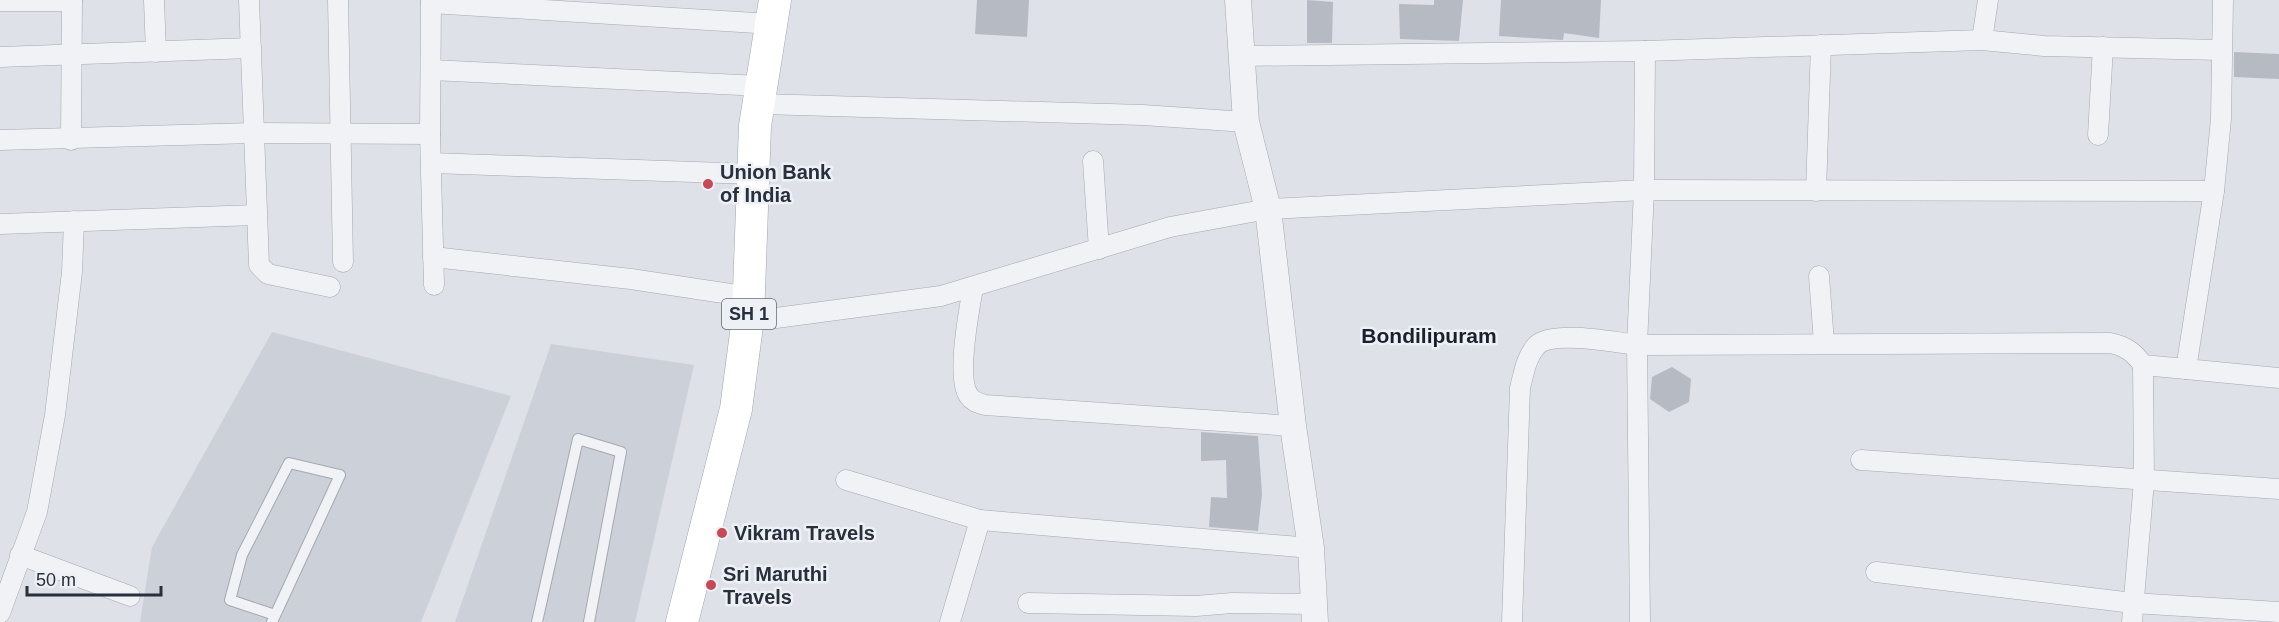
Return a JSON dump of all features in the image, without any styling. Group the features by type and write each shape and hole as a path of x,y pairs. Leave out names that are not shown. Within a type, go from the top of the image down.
{"main road":[{"name":"SH 1","path":"682,622 736,409 749,308 755,126 773,12"}],"street":[{"path":"154,0 156,52"},
{"path":"249,0 257,252 262,270 276,277 330,287"},
{"path":"338,0 343,262"},
{"path":"1028,603 1196,606 1232,603 1315,613 1311,548 1293,426 1268,209 1246,122 1238,0"},
{"path":"1982,40 1988,0"},
{"path":"2186,369 2214,191 2221,118 2223,0"},
{"path":"0,1 72,1 70,140"},
{"path":"434,285 430,134 431,1 773,12"},
{"path":"1241,56 1645,51 1982,40 2044,46 2221,50"},
{"path":"1816,191 1821,45"},
{"path":"2098,135 2103,47"},
{"path":"0,57 251,48"},
{"path":"1640,622 1637,345 1644,190 1645,51"},
{"path":"431,70 760,95 1246,122"},
{"path":"0,140 70,140 254,133 430,134"},
{"path":"1093,161 1099,249"},
{"path":"431,163 753,174"},
{"path":"433,257 632,279 749,308 776,318 941,296 1170,227 1268,209 1644,190 2214,191"},
{"path":"0,225 256,215"},
{"path":"0,613 37,512 55,415 72,272 74,221"},
{"path":"1819,276 1824,343"},
{"path":"973,288 964,351 964,386 975,402 985,405 1293,426"},
{"path":"1512,622 1520,388 1526,363 1538,344 1561,336 1637,345 2110,343 2122,346 2131,351 2143,365 2144,481 2132,613"},
{"path":"2143,365 2279,378"},
{"path":"1861,460 2279,489"},
{"path":"846,480 980,520 1311,548"},
{"path":"950,622 980,520"},
{"path":"20,555 130,596"},
{"path":"1876,572 2132,613 2279,612"}],"lane":[{"path":"537,622 578,439 621,452 589,622"},
{"path":"289,463 340,475 305,550 274,618 230,600 242,555 289,463"}],"shaded area":[{"path":"272,332 511,396 421,622 140,622 152,547"},
{"path":"551,344 694,365 635,622 455,622"}],"building":[{"path":"977,0 1029,0 1027,37 975,34"},
{"path":"1307,0 1333,2 1332,43 1307,43"},
{"path":"1434,0 1463,0 1459,41 1400,39 1399,4 1434,5"},
{"path":"1501,0 1601,0 1599,38 1564,33 1563,40 1499,36"},
{"path":"2234,52 2279,54 2279,79 2234,77"},
{"path":"1672,367 1691,379 1689,402 1669,412 1650,399 1652,377"},
{"path":"1201,432 1258,436 1262,494 1258,531 1209,527 1211,497 1227,498 1226,460 1201,461"}],"place":[{"name":"Union Bank of India","path":"708,184"},
{"name":"Vikram Travels","path":"722,533"},
{"name":"Sri Maruthi Travels","path":"711,585"}],"district":[{"name":"Bondilipuram","path":"1429,336"}]}
